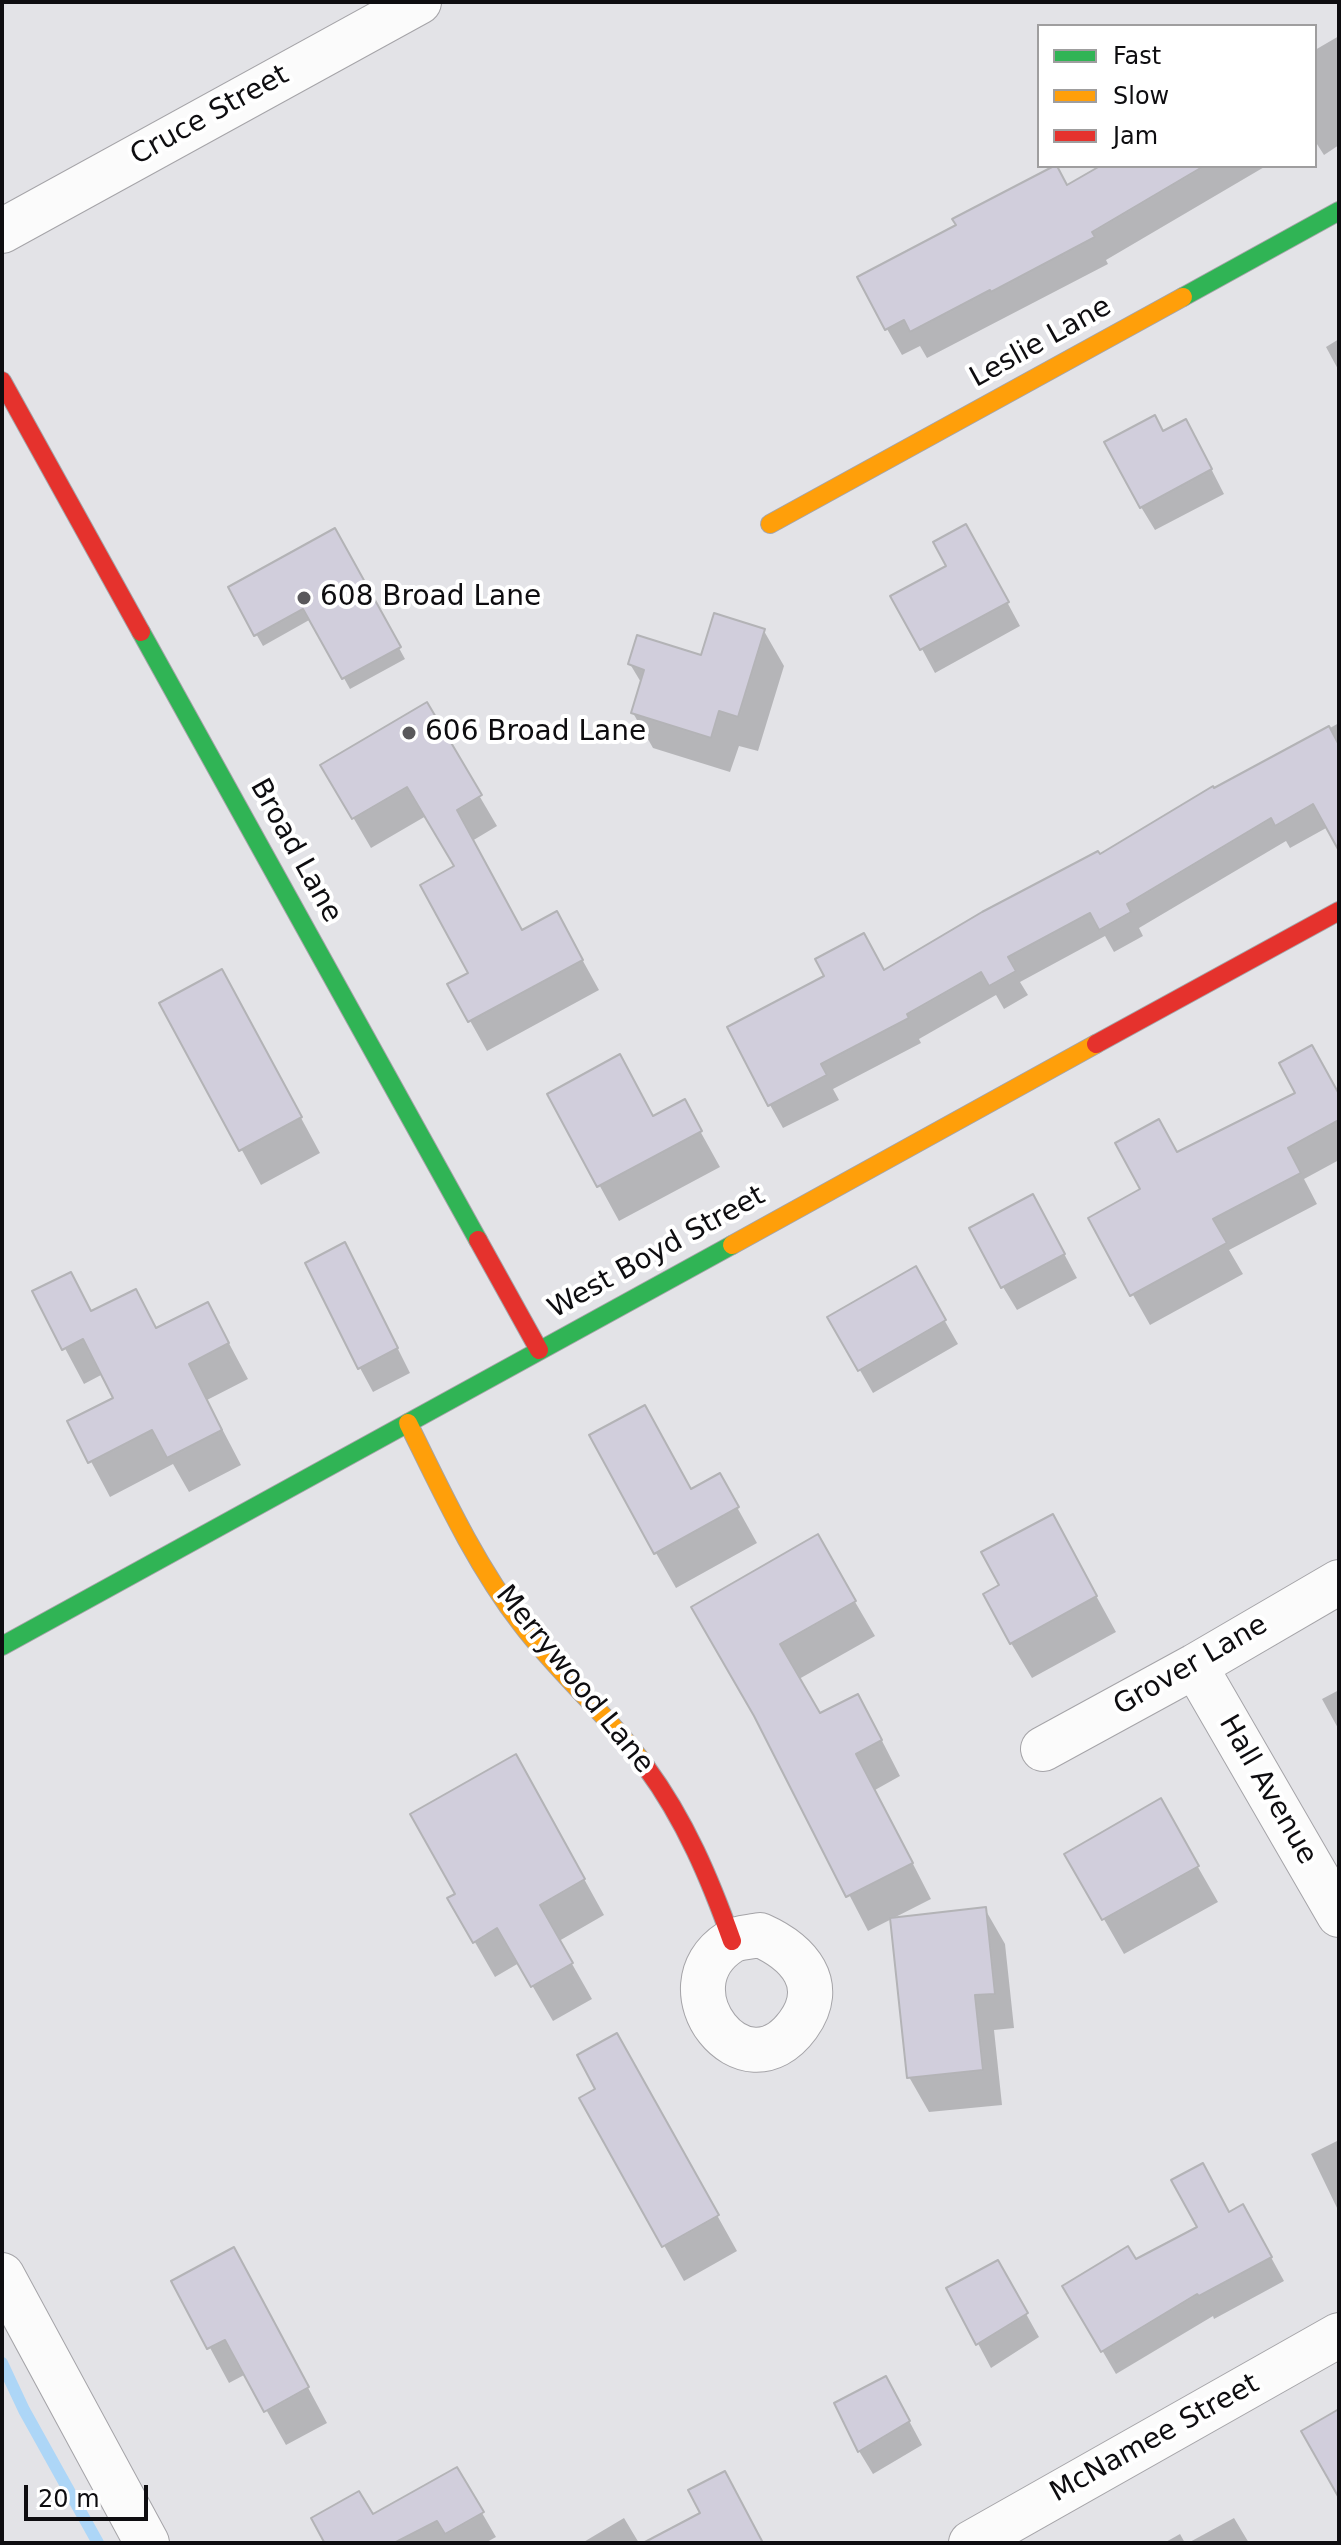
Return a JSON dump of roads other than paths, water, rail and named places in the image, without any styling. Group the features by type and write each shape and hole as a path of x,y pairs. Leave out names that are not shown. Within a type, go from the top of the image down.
{"street":[{"name":"Cruce Street","path":"2,231 419,2"},
{"name":"Leslie Lane","path":"770,524 1339,211"},
{"name":"Broad Lane","path":"2,381 539,1350"},
{"name":"West Boyd Street","path":"2,1646 1339,911"},
{"name":"Merrywood Lane","path":"408,1423 440,1487 507,1605 643,1763 671,1803 695,1846 732,1941"},
{"name":"Grover Lane","path":"1043,1749 1195,1666 1339,1582"},
{"name":"Hall Avenue","path":"1195,1666 1339,1915"},
{"path":"2,2275 147,2543"},
{"name":"McNamee Street","path":"971,2543 1339,2335"}],"waterway":[{"path":"2,2363 24,2410 98,2543"}],"place":[{"name":"608 Broad Lane","path":"304,598"},
{"name":"606 Broad Lane","path":"409,733"}]}
